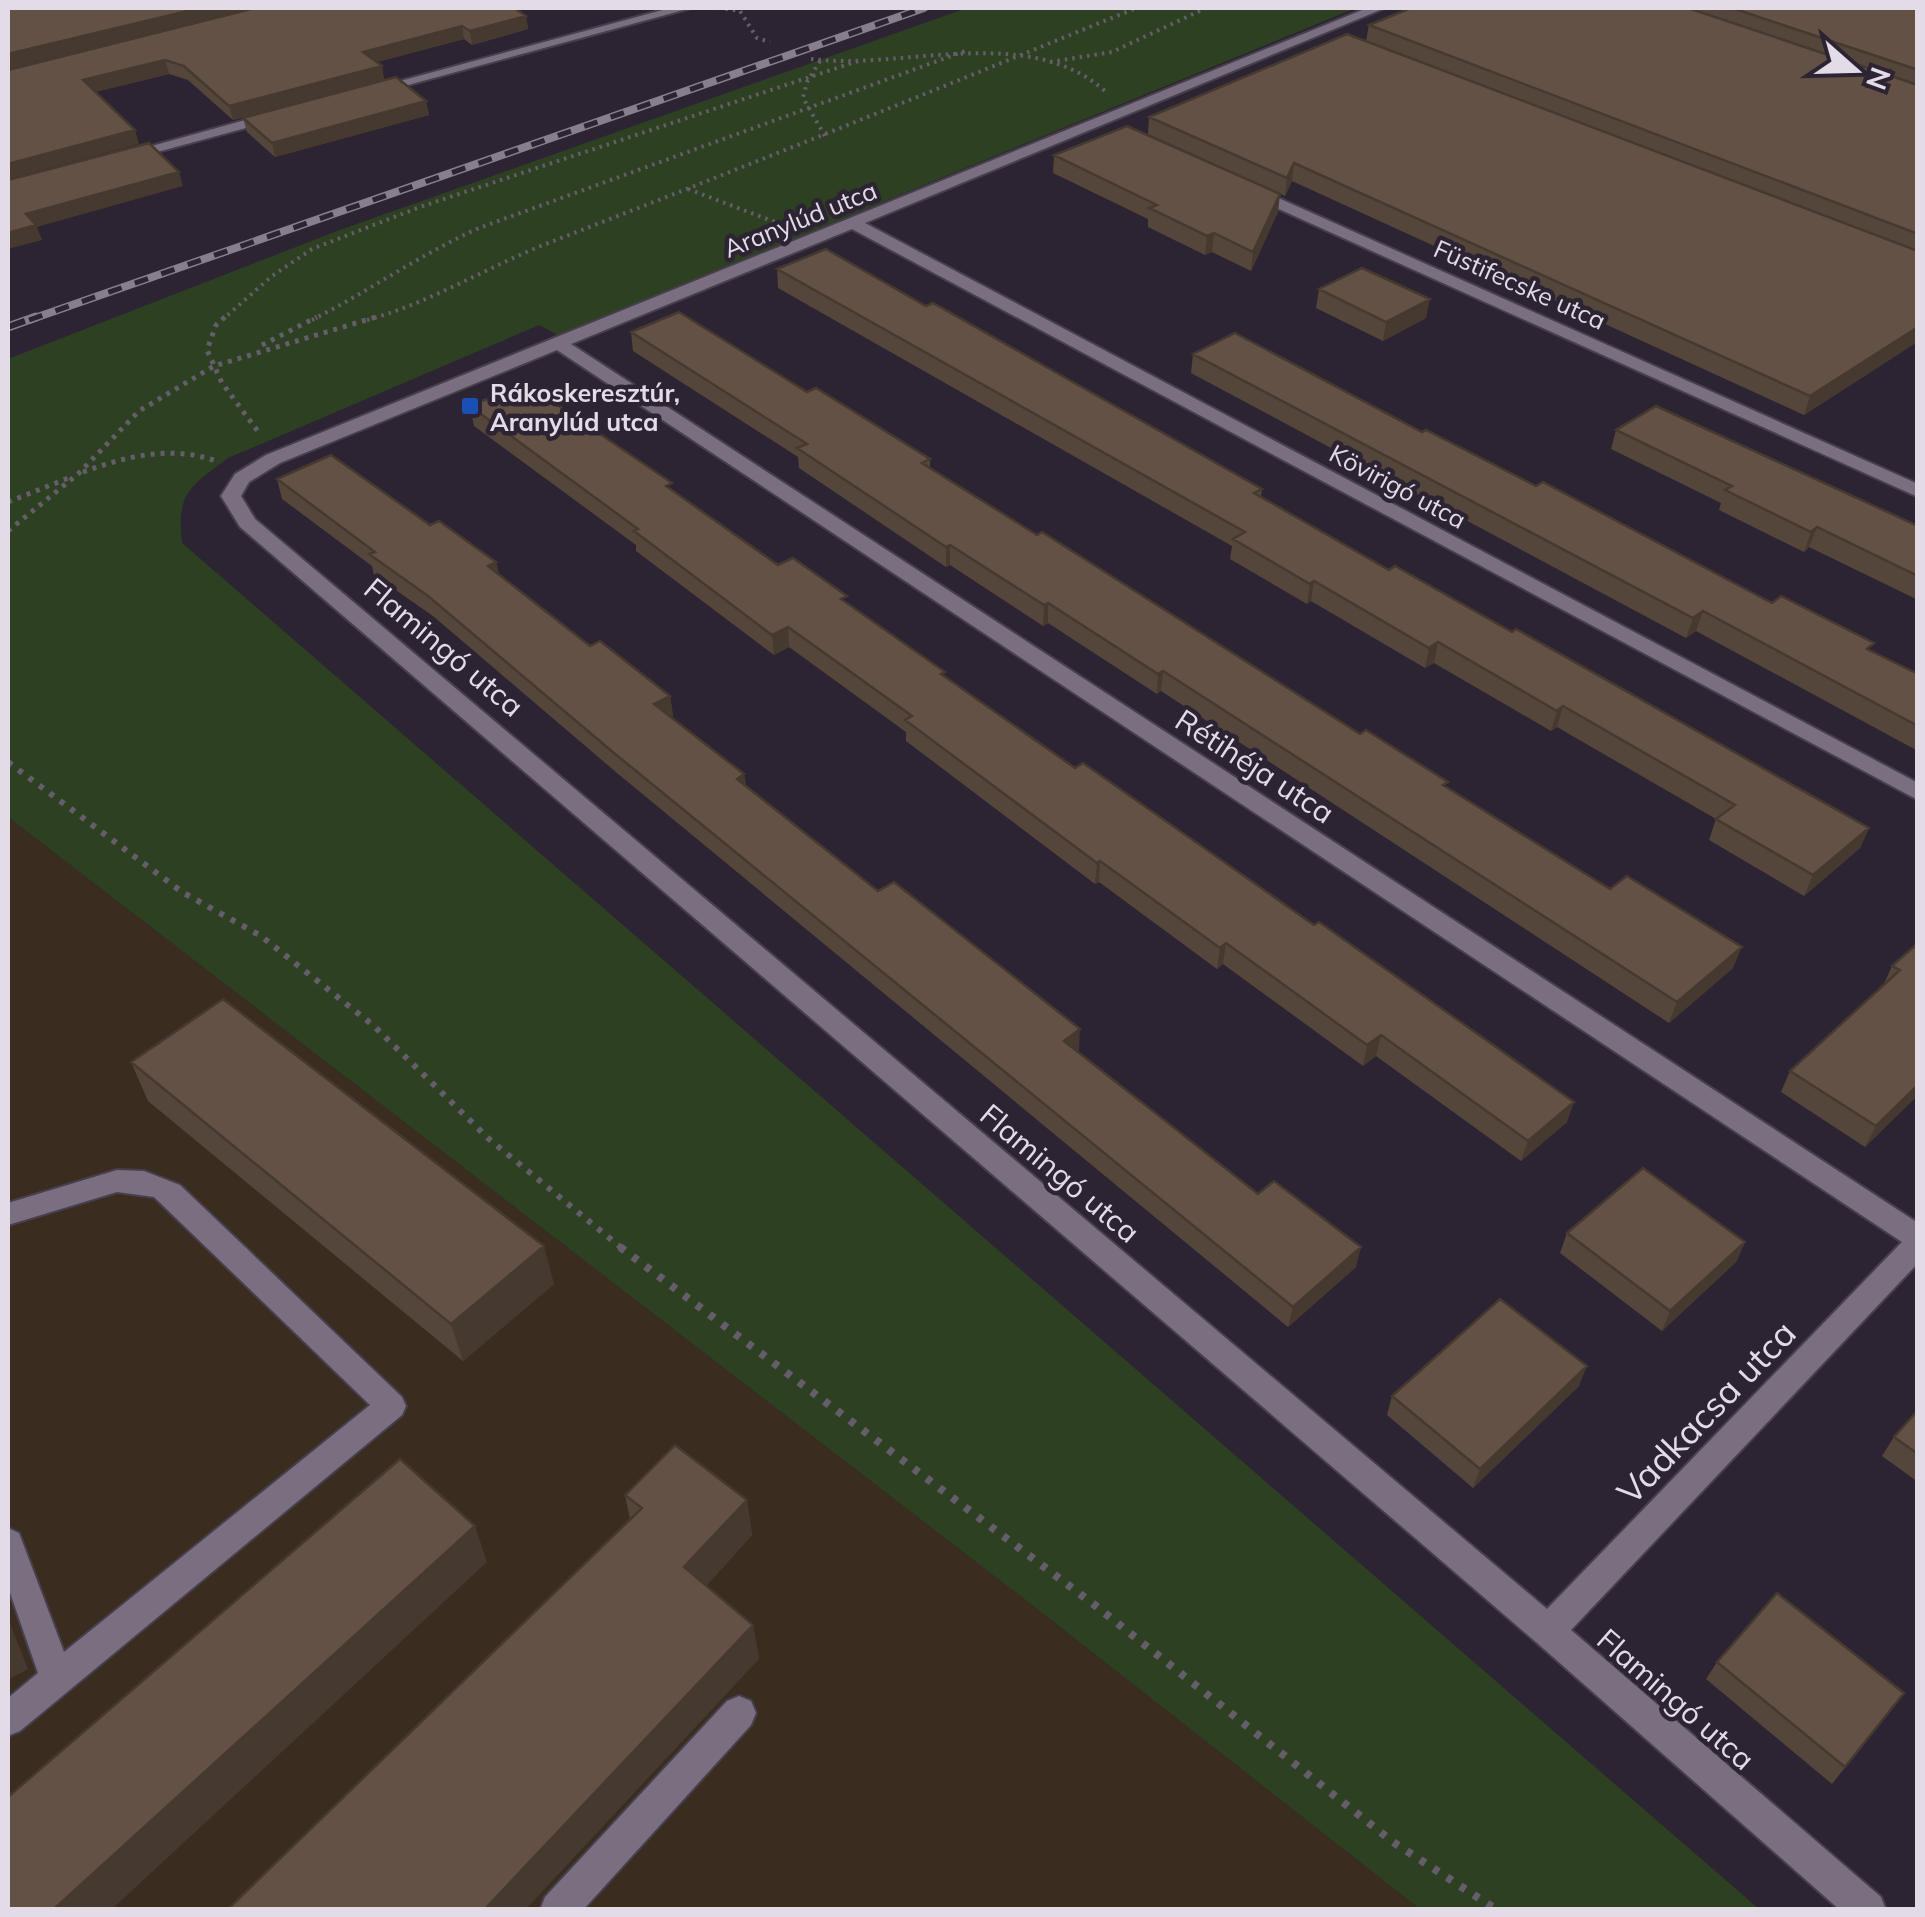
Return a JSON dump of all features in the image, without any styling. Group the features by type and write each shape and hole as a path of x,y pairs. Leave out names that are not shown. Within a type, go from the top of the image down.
{"street":[{"path":"356,94 684,8"},
{"path":"1119,123 1378,8"},
{"path":"1319,32 1337,39"},
{"path":"106,161 298,110"},
{"name":"Aranylúd utca","path":"242,478 283,455 1101,123 1119,123"},
{"name":"Füstifecske utca","path":"1228,180 1918,491"},
{"name":"Kövirigó utca","path":"855,224 1918,793"},
{"name":"Rétihéja utca","path":"560,344 1918,1241"},
{"name":"Flamingó utca","path":"242,478 231,496 247,522 1548,1632 1868,1910"},
{"path":"8,1214 116,1181 135,1179 157,1185 391,1406 8,1718"},
{"name":"Vadkacsa utca","path":"1548,1632 1918,1241"},
{"path":"8,1543 57,1678"},
{"path":"558,1910 739,1713"}],"path":[{"path":"718,8 740,11 757,38 770,42"},
{"path":"247,352 396,312 500,262 825,136 1136,8"},
{"path":"1044,63 1112,52 1206,8"},
{"path":"8,532 78,474 138,411 214,366 334,310 439,246 479,228 965,52"},
{"path":"812,59 861,60 965,52 1018,55 1095,81 1114,102 1119,123"},
{"path":"283,455 250,423 207,350 216,325 272,276 312,250 420,208 861,60"},
{"path":"820,61 804,82 807,110 825,136"},
{"path":"688,189 824,236"},
{"path":"8,502 128,456 211,458 242,478"},
{"path":"8,762 182,892 261,936 374,1026 489,1139 620,1247 1092,1603 1393,1842 1497,1910"}],"shaded area":[{"path":"8,817 1036,1608 1420,1909 8,1909"}],"green space":[{"path":"967,8 1356,8 558,335 539,325 228,458 204,476 184,501 182,543 1759,1909 1420,1909 1036,1608 8,817 8,359 337,231"}],"building":[{"path":"8,8 200,8 8,54"},
{"path":"255,8 514,8 526,16 470,31 462,26 363,52 382,66 229,106 184,66 165,60 83,80 135,130 8,164 8,70"},
{"path":"1411,8 1688,8 1918,85 1918,234 1369,25"},
{"path":"1732,8 1918,8 1918,70"},
{"path":"1347,34 1918,251 1918,327 1810,396 1294,163 1287,178 1149,117"},
{"path":"396,77 426,101 272,143 243,118"},
{"path":"1127,126 1280,194 1253,252 1214,233 1207,236 1149,208 1157,205 1054,155"},
{"path":"149,143 179,172 26,214 36,225 8,233 8,180"},
{"path":"826,249 926,306 933,303 1262,489 1254,493 1389,570 1395,566 1512,632 1516,629 1869,828 1813,875 1716,819 1735,805 1563,706 1557,711 1438,642 1429,648 1314,581 1310,584 1233,539 1245,532 777,269"},
{"path":"1362,268 1430,299 1386,322 1319,289"},
{"path":"679,312 807,392 816,388 930,459 922,463 1037,535 1042,532 1360,734 1366,730 1448,782 1443,785 1610,889 1627,876 1742,947 1677,1002 1163,671 1158,674 1048,603 1044,605 950,545 946,547 797,448 807,444 631,332"},
{"path":"1235,333 1422,432 1426,430 1536,486 1543,482 1772,603 1781,596 1874,643 1867,649 1918,674 1918,726 1703,611 1693,618 1193,354"},
{"path":"525,383 672,483 666,486 778,565 793,558 847,596 841,599 945,672 941,674 1075,768 1083,763 1314,925 1319,922 1574,1102 1528,1141 1381,1035 1367,1045 1226,943 1220,948 1100,861 1097,863 905,720 912,716 788,627 772,635 634,531 638,529 470,406"},
{"path":"1656,406 1918,526 1918,576 1817,527 1811,532 1725,490 1732,486 1616,430"},
{"path":"331,455 430,525 439,521 496,562 488,566 590,646 600,641 670,696 654,704 744,774 737,779 878,891 894,882 1080,1029 1064,1041 1258,1194 1274,1181 1361,1247 1293,1307 614,753 428,596 369,554 375,552 277,479"},
{"path":"1918,943 1918,1085 1876,1126 1790,1071 1900,970 1892,966"},
{"path":"223,999 544,1246 451,1324 131,1062"},
{"path":"1643,1168 1745,1242 1670,1311 1567,1233"},
{"path":"1500,1299 1587,1366 1480,1469 1392,1396"},
{"path":"1918,1410 1918,1454 1894,1437"},
{"path":"675,1445 747,1500 684,1567 753,1625 484,1910 227,1910 642,1508 625,1495"},
{"path":"400,1459 475,1526 53,1910 8,1910 8,1797"},
{"path":"1777,1593 1904,1693 1845,1767 1717,1662"}],"railway":[{"path":"29,320 924,8"},
{"path":"8,327 36,317"}],"place":[{"name":"Rákoskeresztúr, Aranylúd utca","path":"470,406"}]}
